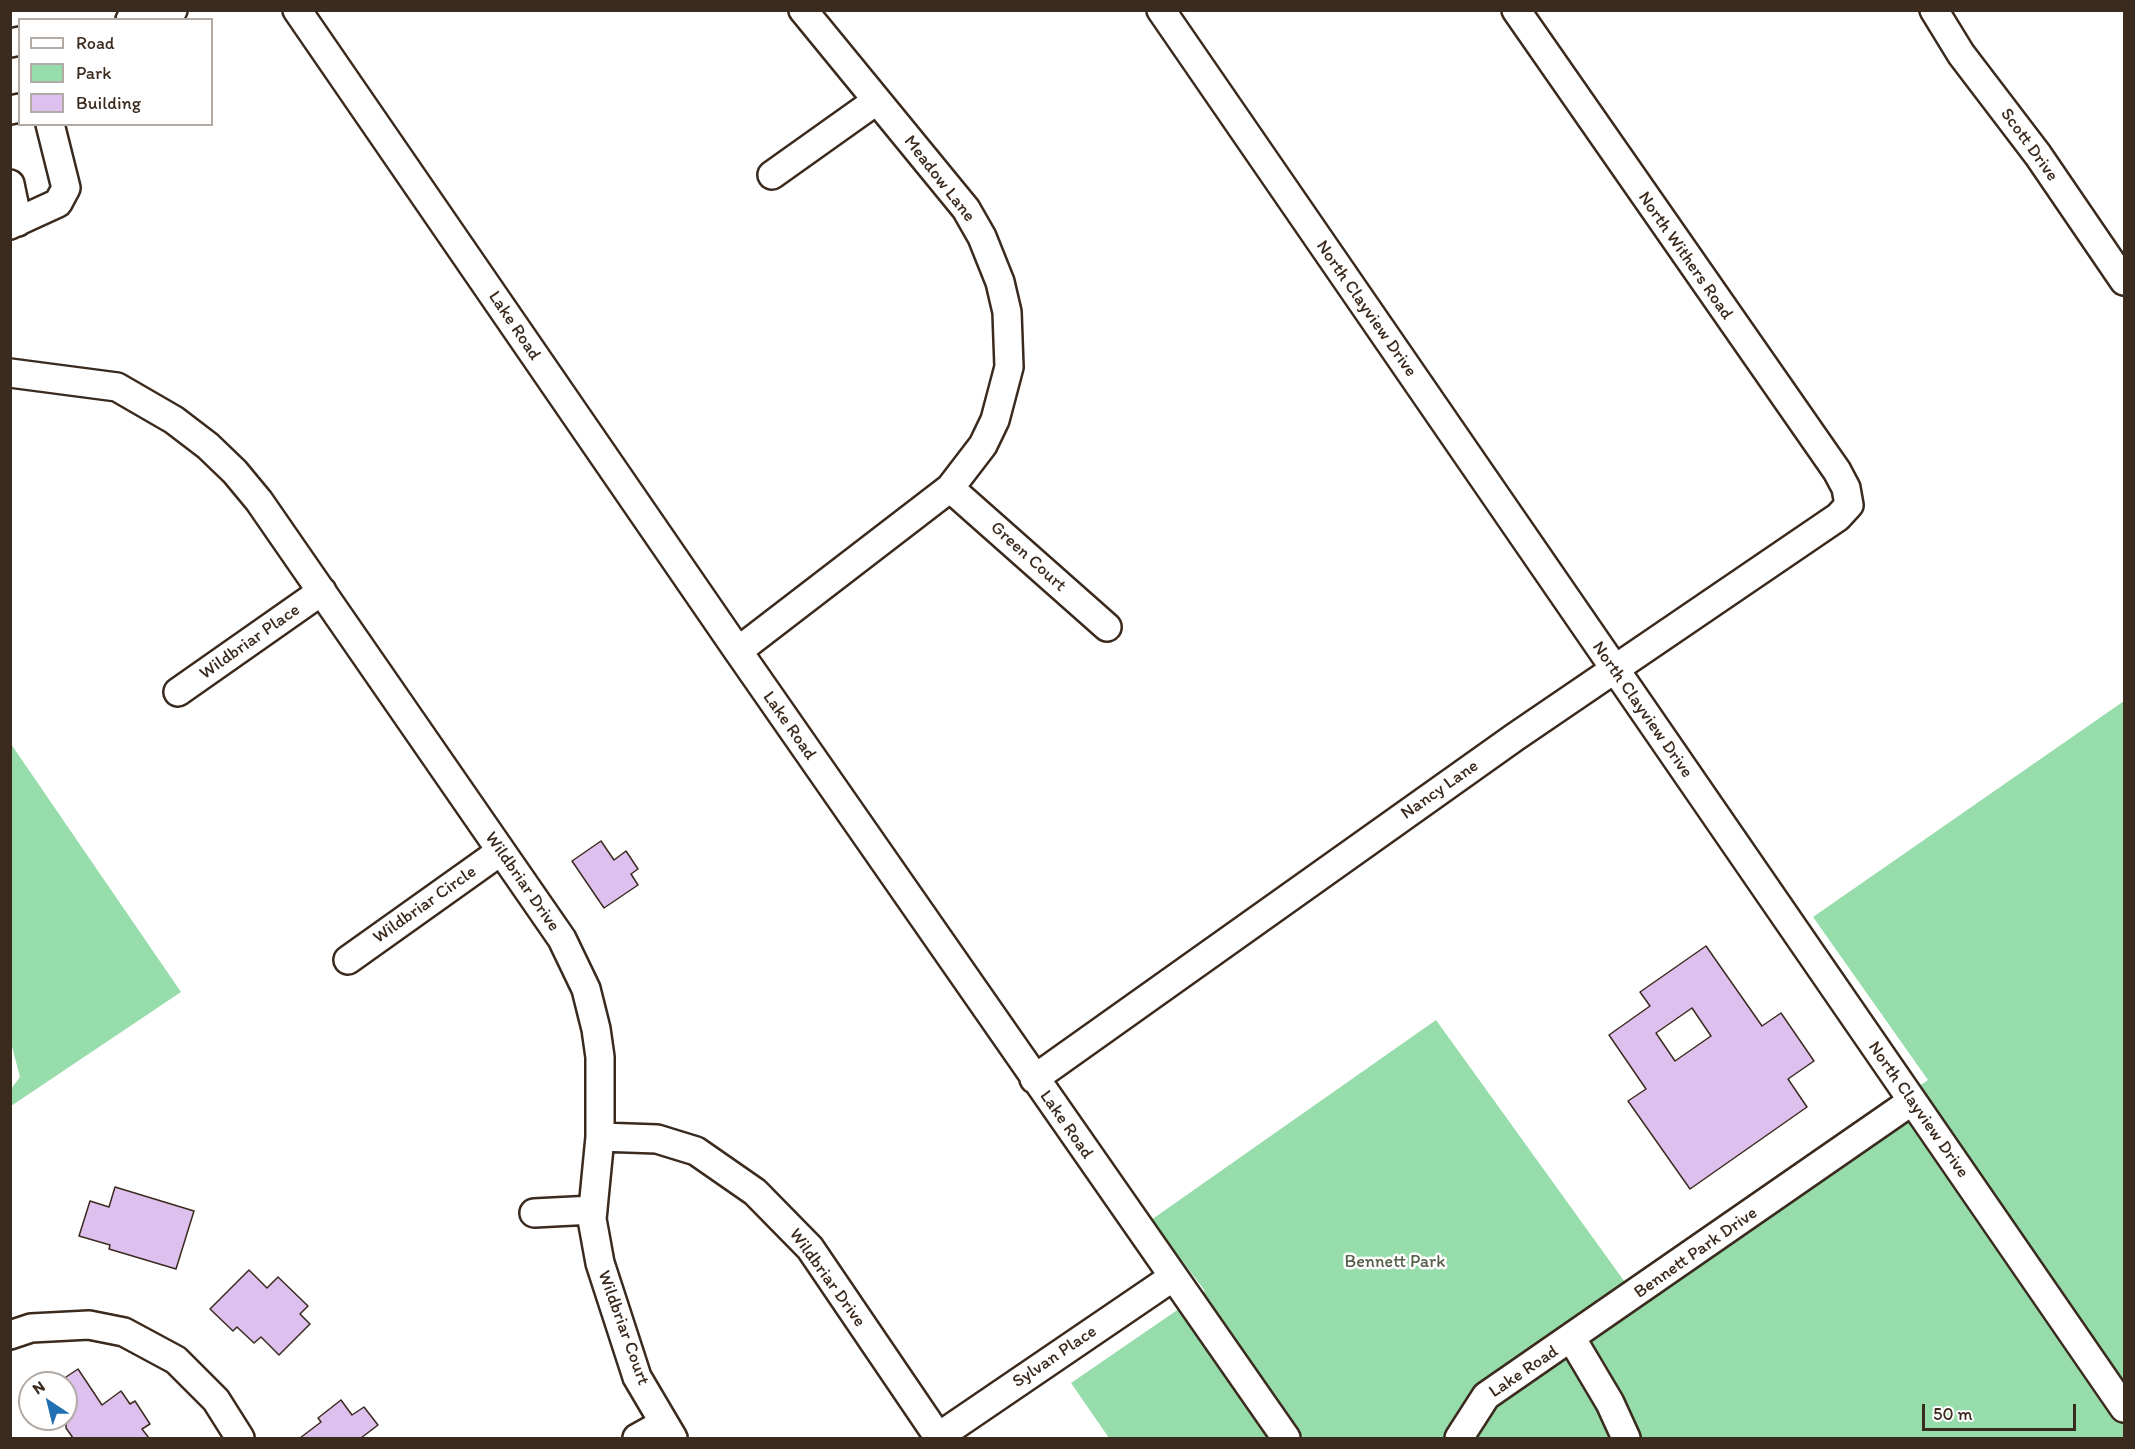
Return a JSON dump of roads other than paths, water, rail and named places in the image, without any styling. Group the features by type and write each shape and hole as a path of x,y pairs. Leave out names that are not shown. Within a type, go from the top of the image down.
{"street":[{"path":"139,18 173,10"},
{"name":"Lake Road","path":"297,10 1034,1079 1286,1438"},
{"name":"Meadow Lane","path":"738,651 950,488 983,445 995,420 1009,367 1007,312 989,251 966,209 803,10"},
{"name":"North Clayview Drive","path":"1161,10 2124,1408"},
{"name":"North Withers Road","path":"1515,10 1837,471 1846,488 1849,505"},
{"name":"Scott Drive","path":"1934,10 1960,54 2038,155 2124,281"},
{"path":"772,175 876,101"},
{"path":"10,184 14,224 58,203 66,188 50,126"},
{"name":"Wildbriar Drive","path":"10,373 117,387 174,420 208,446 235,472 259,501 562,939 586,989 596,1029 600,1057 600,1137 657,1139 696,1151 755,1192 810,1248 939,1438"},
{"name":"Green Court","path":"950,488 1107,627"},
{"name":"Nancy Lane","path":"1034,1079 1614,669 1838,517 1849,505"},
{"name":"Wildbriar Place","path":"178,692 322,591"},
{"name":"Wildbriar Circle","path":"348,960 501,851"},
{"name":"Bennett Park Drive","path":"1572,1339 1912,1101"},
{"name":"Wildbriar Court","path":"600,1137 593,1210 600,1263 637,1377 668,1431"},
{"path":"534,1213 593,1210"},
{"name":"Sylvan Place","path":"939,1438 1173,1277"},
{"path":"10,1335 32,1328 89,1326 124,1332 176,1360 216,1400 240,1438"},
{"path":"1572,1339 1610,1403 1626,1438"},
{"name":"Lake Road","path":"1459,1438 1486,1396 1572,1339"},
{"path":"637,1438 668,1431"}],"park label":[{"name":"Bennett Park","path":"1395,1262"}]}
